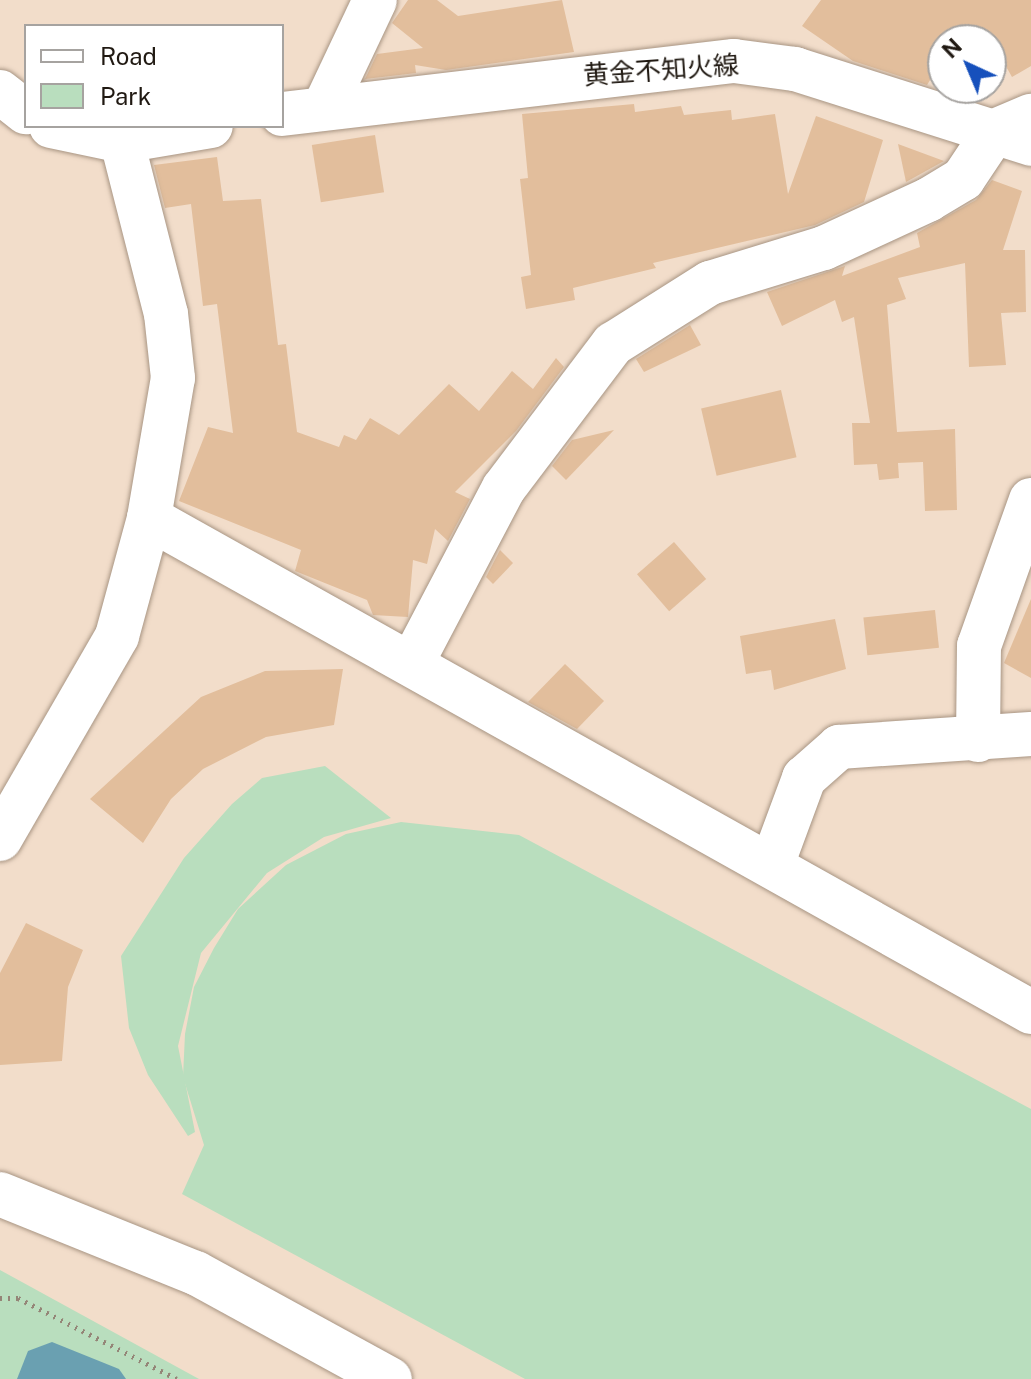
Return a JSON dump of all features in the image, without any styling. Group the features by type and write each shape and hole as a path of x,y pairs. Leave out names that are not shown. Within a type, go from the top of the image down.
{"street":[{"path":"303,111 375,0"},
{"name":"黄金不知火線","path":"303,111 734,61 795,69 1019,130"},
{"path":"0,92 24,110"},
{"path":"60,128 122,141 199,128"},
{"path":"413,661 504,488 613,344 710,283 824,248 928,200 963,179 1019,130"},
{"path":"0,839 117,636 149,518 173,378 166,314 122,141"},
{"path":"978,740 979,646 1031,500"},
{"path":"149,518 773,862 1031,1012"},
{"path":"773,862 804,778 839,747 978,740 1031,734"},
{"path":"6,1192 196,1273 390,1379"}],"path":[{"path":"0,1298 18,1298 177,1379"}],"green space":[{"path":"325,766 391,818 324,837 267,873 201,953 178,1046 195,1132 188,1136 148,1075 129,1028 121,956 184,858 232,804 262,778"},
{"path":"401,822 519,835 1031,1109 1031,1379 525,1379 182,1194 204,1145 183,1077 185,1034 194,987 214,948 238,909 286,865 346,834"},
{"path":"0,1270 199,1379 0,1379"}],"water":[{"path":"52,1342 119,1369 126,1379 17,1379 28,1351"}],"building":[{"path":"408,0 437,0 458,16 562,0 574,52 446,70 415,65 416,73 365,79 377,54 423,48 392,23"},
{"path":"821,0 1031,0 1031,66 1012,77 1007,68 1007,24 927,24 927,85 853,61 802,26"},
{"path":"634,104 635,112 681,106 684,115 731,110 732,120 775,114 788,194 816,116 883,140 864,202 815,225 653,263 656,268 573,288 575,300 526,309 521,277 531,275 520,179 528,178 522,114"},
{"path":"375,135 384,192 321,202 312,145"},
{"path":"898,144 944,161 906,182"},
{"path":"217,157 223,201 261,199 278,345 286,344 297,432 339,447 344,435 356,440 370,418 399,435 449,384 479,411 512,371 533,389 556,358 564,367 516,431 455,492 470,499 448,541 435,529 427,564 413,560 408,617 373,615 367,600 295,571 301,550 179,501 208,427 233,433 217,304 203,306 191,204 165,208 154,165"},
{"path":"992,180 1022,191 1003,250 1025,250 1026,312 1001,313 1006,365 969,367 965,263 898,278 906,299 887,305 897,432 955,429 957,510 925,511 923,462 898,463 899,478 879,480 877,464 854,465 852,423 870,423 854,317 842,322 835,300 782,326 767,292 845,266 842,276 920,247 917,233 976,200"},
{"path":"690,325 701,345 644,372 636,359"},
{"path":"781,390 797,457 717,476 701,408"},
{"path":"614,430 566,480 552,466 572,440"},
{"path":"674,542 706,579 669,611 637,574"},
{"path":"500,550 513,563 493,584 486,577"},
{"path":"1031,599 1031,678 1004,663"},
{"path":"935,610 939,648 867,655 863,618"},
{"path":"835,619 846,669 774,690 771,670 746,674 740,636"},
{"path":"565,664 604,701 577,729 528,702"},
{"path":"343,669 334,725 266,737 203,769 171,799 143,843 90,799 201,697 265,671"},
{"path":"26,923 83,950 68,987 62,1061 0,1065 0,973"}]}
